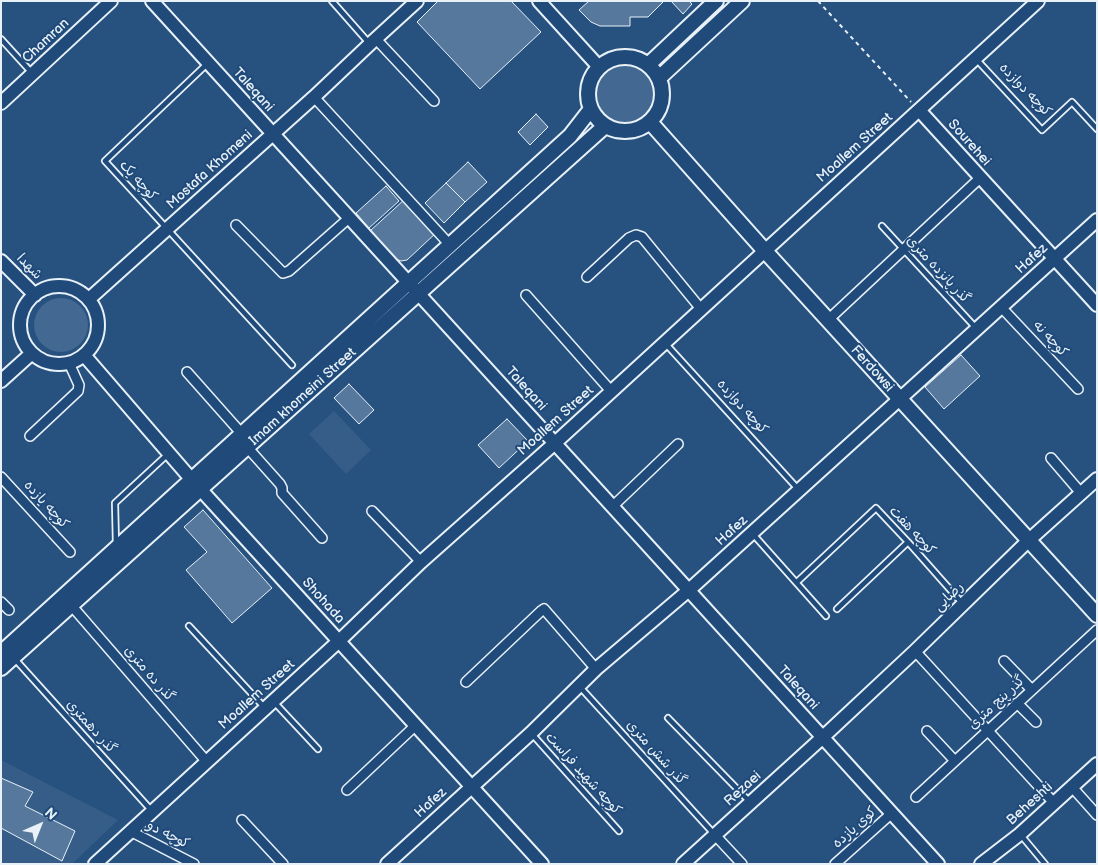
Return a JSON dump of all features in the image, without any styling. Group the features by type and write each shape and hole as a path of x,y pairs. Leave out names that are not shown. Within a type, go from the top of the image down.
{"main road":[{"path":"648,65 716,1"},
{"path":"659,78 742,1"},
{"path":"618,57 629,57 648,65 659,78 662,90 662,102 658,113 642,128 633,131 623,132 605,126 596,118 591,110 588,86 592,76 599,67 618,57"},
{"name":"Imam khomeini Street","path":"7,655 71,606 196,484 408,283 570,136 591,110"},
{"name":"Ferdowsi","path":"650,122 1097,615"},
{"name":"Imam khomeini Street","path":"244,440 418,294 605,126"},
{"name":"Imam khomeini Street","path":"1,668 7,655 116,549 196,484"}],"street":[{"name":"Chamran","path":"1,103 112,1"},
{"name":"Taleqani","path":"152,1 938,864"},
{"name":"Mostafa Khomeni","path":"89,299 417,1"},
{"path":"539,1 599,67"},
{"name":"Moallem Street","path":"95,864 339,641 421,562 555,443 1038,1"},
{"path":"373,41 434,102"},
{"path":"314,96 450,245"},
{"name":"Sourehei","path":"919,110 1097,305"},
{"path":"828,320 980,178"},
{"path":"236,225 283,274 289,271 349,218"},
{"name":"Hafez","path":"387,864 531,733 596,669 689,590 1097,220"},
{"path":"587,277 629,238 636,235 642,237 701,309"},
{"name":"شهدا","path":"1,261 35,295"},
{"path":"55,286 79,291 89,299 96,311 98,324 97,337 91,349 81,358 69,363 56,364 43,360 32,353 24,343 21,331 21,318 25,306 35,295 55,286"},
{"path":"526,295 611,391"},
{"name":"کوچه نه","path":"1001,307 1078,389"},
{"path":"1,381 32,353"},
{"name":"Shohada","path":"84,355 196,484 542,864"},
{"path":"30,436 78,391 79,385 69,363"},
{"path":"187,372 280,484 282,493 322,538"},
{"path":"612,507 678,444"},
{"path":"1050,458 1081,493"},
{"name":"کوچه یازده","path":"1,477 70,552"},
{"name":"رضایی","path":"823,737 1029,540 1097,479"},
{"path":"372,511 421,562"},
{"path":"1,602 9,610"},
{"name":"گذر ده متری","path":"71,606 206,762"},
{"path":"466,682 544,609 596,669"},
{"name":"گذر پنج متری","path":"916,797 1097,630"},
{"path":"915,651 1054,803"},
{"path":"1004,661 1032,690"},
{"path":"1018,703 1036,722"},
{"path":"347,790 416,725"},
{"path":"927,731 955,761"},
{"name":"Rezaei","path":"683,864 823,737"},
{"name":"Beheshti","path":"981,864 1020,834 1097,764"},
{"path":"1072,787 1097,815"},
{"name":"کوی یازده","path":"835,864 892,813"},
{"path":"242,820 283,864"},
{"name":"کوچه دو","path":"130,831 194,864"},
{"path":"715,835 742,864"}],"lane":[{"path":"332,1 373,41"},
{"path":"1,39 33,74"},
{"name":"کوچه دوازده","path":"976,58 1042,130 1072,102 1097,129"},
{"name":"کوچه یک","path":"208,63 104,161 292,365"},
{"name":"گذر پانزده متری","path":"882,226 977,329"},
{"name":"کوچه دوازده","path":"665,342 799,490"},
{"path":"116,549 115,502 169,453"},
{"name":"کوچه هفت","path":"797,582 876,508 963,605"},
{"path":"752,533 826,616"},
{"path":"837,609 908,542"},
{"path":"188,626 318,749"},
{"name":"گذر دهمتری","path":"7,655 152,811"},
{"name":"گذر شش متری","path":"579,686 715,835"},
{"path":"668,718 751,803"},
{"name":"کوچه شهید فراست","path":"531,733 619,831"},
{"path":"1020,834 1045,864"}],"path":[{"path":"818,1 919,110"}],"shaded area":[{"path":"625,62 643,68 651,76 657,94 651,112 643,120 625,126 607,120 599,112 593,94 599,76 607,68"},
{"path":"61,298 71,300 80,306 86,315 88,325 86,335 80,344 71,350 61,352 51,350 42,344 36,335 34,325 36,315 42,306 51,300"},
{"path":"334,411 371,450 346,474 309,434"},
{"path":"1,760 118,820 72,864 1,864"}],"building":[{"path":"438,1 511,1 541,32 480,89 417,22"},
{"path":"589,1 664,1 648,17 630,17 630,26 600,26 591,22 579,10"},
{"path":"671,1 689,1 692,4 683,14"},
{"path":"536,114 548,127 530,145 518,132"},
{"path":"468,162 487,182 465,202 446,183"},
{"path":"446,183 465,202 444,223 425,203"},
{"path":"386,186 399,201 369,228 356,213"},
{"path":"405,199 436,233 407,260 401,261 396,259 370,231"},
{"path":"961,355 980,376 944,409 925,387"},
{"path":"349,384 374,410 359,424 334,398"},
{"path":"507,419 528,441 499,468 478,445"},
{"path":"203,510 272,588 232,623 186,570 207,552 184,527"},
{"path":"1,778 33,792 25,806 75,831 62,861 1,828"}]}
